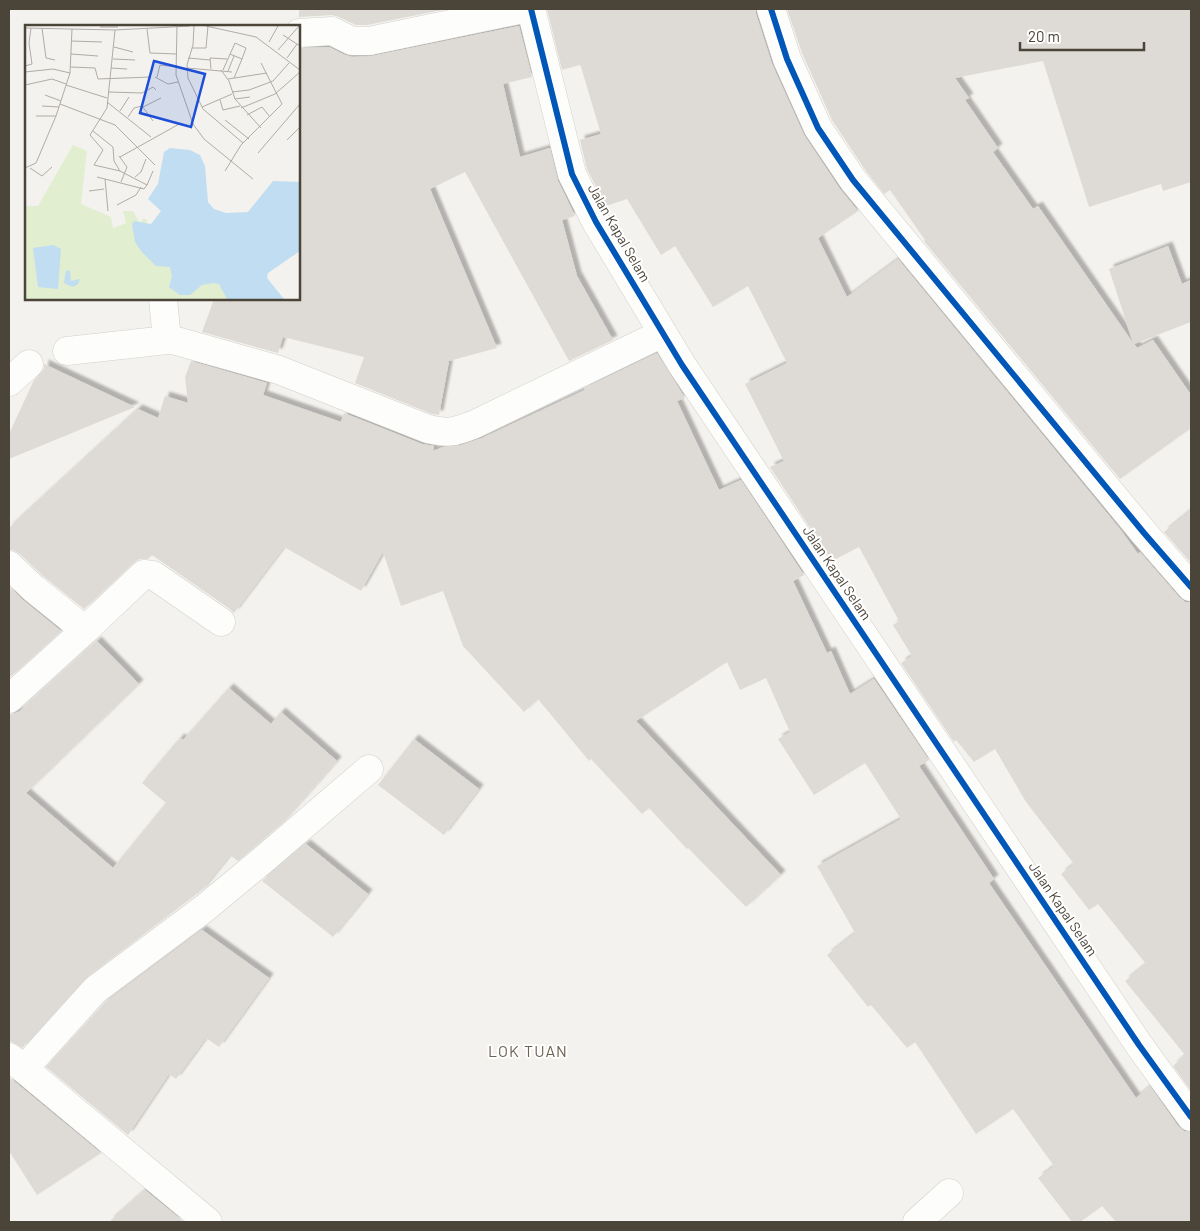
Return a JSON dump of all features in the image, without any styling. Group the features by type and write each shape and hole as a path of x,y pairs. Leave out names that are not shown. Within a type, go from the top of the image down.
{"street":[{"path":"300,33 332,31 352,41 369,41 523,9"},
{"name":"Jalan Kapal Selam","path":"531,9 572,174 596,222 694,382 1139,1044 1191,1117"},
{"path":"771,9 787,59 818,128 853,180 1144,533 1191,587"},
{"path":"163,300 167,340"},
{"path":"67,351 173,340 279,370 428,429 453,432 475,424 663,332"},
{"path":"9,382 29,364"},
{"path":"9,565 33,588 85,630"},
{"path":"9,699 144,574 153,575 221,622"},
{"path":"208,1222 17,1063 95,990 212,902 369,769"},
{"path":"916,1222 949,1194"}],"building":[{"path":"299,9 447,9 367,25 356,25 332,15 299,17"},
{"path":"547,9 756,9 772,64 804,135 840,189 858,211 818,238 847,297 898,259 1120,529 1138,554 1140,552 1179,597 1185,602 1191,602 1191,1091 1173,1066 1185,1055 1125,981 1146,964 1098,904 1089,910 1061,874 1074,864 1026,802 995,749 974,762 956,740 954,742 901,663 912,656 893,625 899,621 859,547 832,561 770,467 784,461 745,384 787,363 748,286 713,307 675,246 661,255 627,199 606,206 587,169 580,140 601,134 581,67 580,65 562,70"},
{"path":"787,9 1191,9 1191,182 1163,191 1161,184 1089,207 1043,61 955,78 969,98 965,100 998,148 993,152 1033,209 1038,206 1133,343 1109,269 1168,246 1182,284 1191,280 1191,322 1134,344 1137,348 1153,340 1191,395 1191,428 1120,479 924,241 890,190 884,194 866,171 832,120 802,53"},
{"path":"519,26 532,77 503,84 520,157 550,148 558,181 575,216 562,220 577,276 613,340 569,361 465,172 430,189 497,348 449,361 439,415 432,414 355,383 364,357 283,337 278,353 202,332 214,300 300,300 300,48 329,47 352,57 372,56"},
{"path":"657,353 685,398 677,401 719,490 741,480 804,575 793,581 827,653 831,651 850,694 874,679 929,760 919,766 994,879 989,883 1136,1098 1150,1086 1178,1126 1184,1131 1191,1132 1191,1222 1116,1222 1102,1206 1080,1222 1072,1222 1038,1178 1054,1166 1013,1109 976,1134 915,1042 907,1048 871,1005 868,1007 827,955 855,933 817,866 901,819 865,763 814,795 778,739 790,732 766,678 740,690 727,662 636,721 781,875 746,907 687,849 649,808 642,814 591,759 589,761 538,699 524,712 463,646 443,591 401,606 383,552 361,591 284,547 234,613 152,555 148,559 139,559 133,563 84,609 43,576 20,554 9,550 9,528 138,409 158,418 165,396 188,403 185,377 191,361 267,383 263,395 341,422 344,413 422,444 434,446 433,451 482,438 585,390 584,388"},
{"path":"44,364 135,407 9,459 9,434 34,380 44,369"},
{"path":"1191,510 1191,563 1164,532"},
{"path":"9,586 61,631 9,678"},
{"path":"97,641 139,684 26,793 113,868 166,803 142,783 180,738 183,740 229,688 271,724 281,712 337,761 281,824 238,861 230,855 203,889 86,978 22,1048 9,1042 9,714 20,711"},
{"path":"414,739 479,789 444,835 378,785"},
{"path":"306,844 368,894 333,937 262,881"},
{"path":"202,930 269,978 219,1047 206,1038 176,1079 169,1074 128,1135 46,1067 106,1002"},
{"path":"9,1077 101,1153 37,1195 9,1151"},
{"path":"145,1190 184,1222 109,1222"}],"cycle path":[{"path":"531,9 572,174 596,222 682,365 1139,1045 1191,1117"},
{"path":"771,9 787,59 818,128 853,180 1144,533 1191,587"}],"district":[{"name":"LOK TUAN","path":"528,1051"}]}
